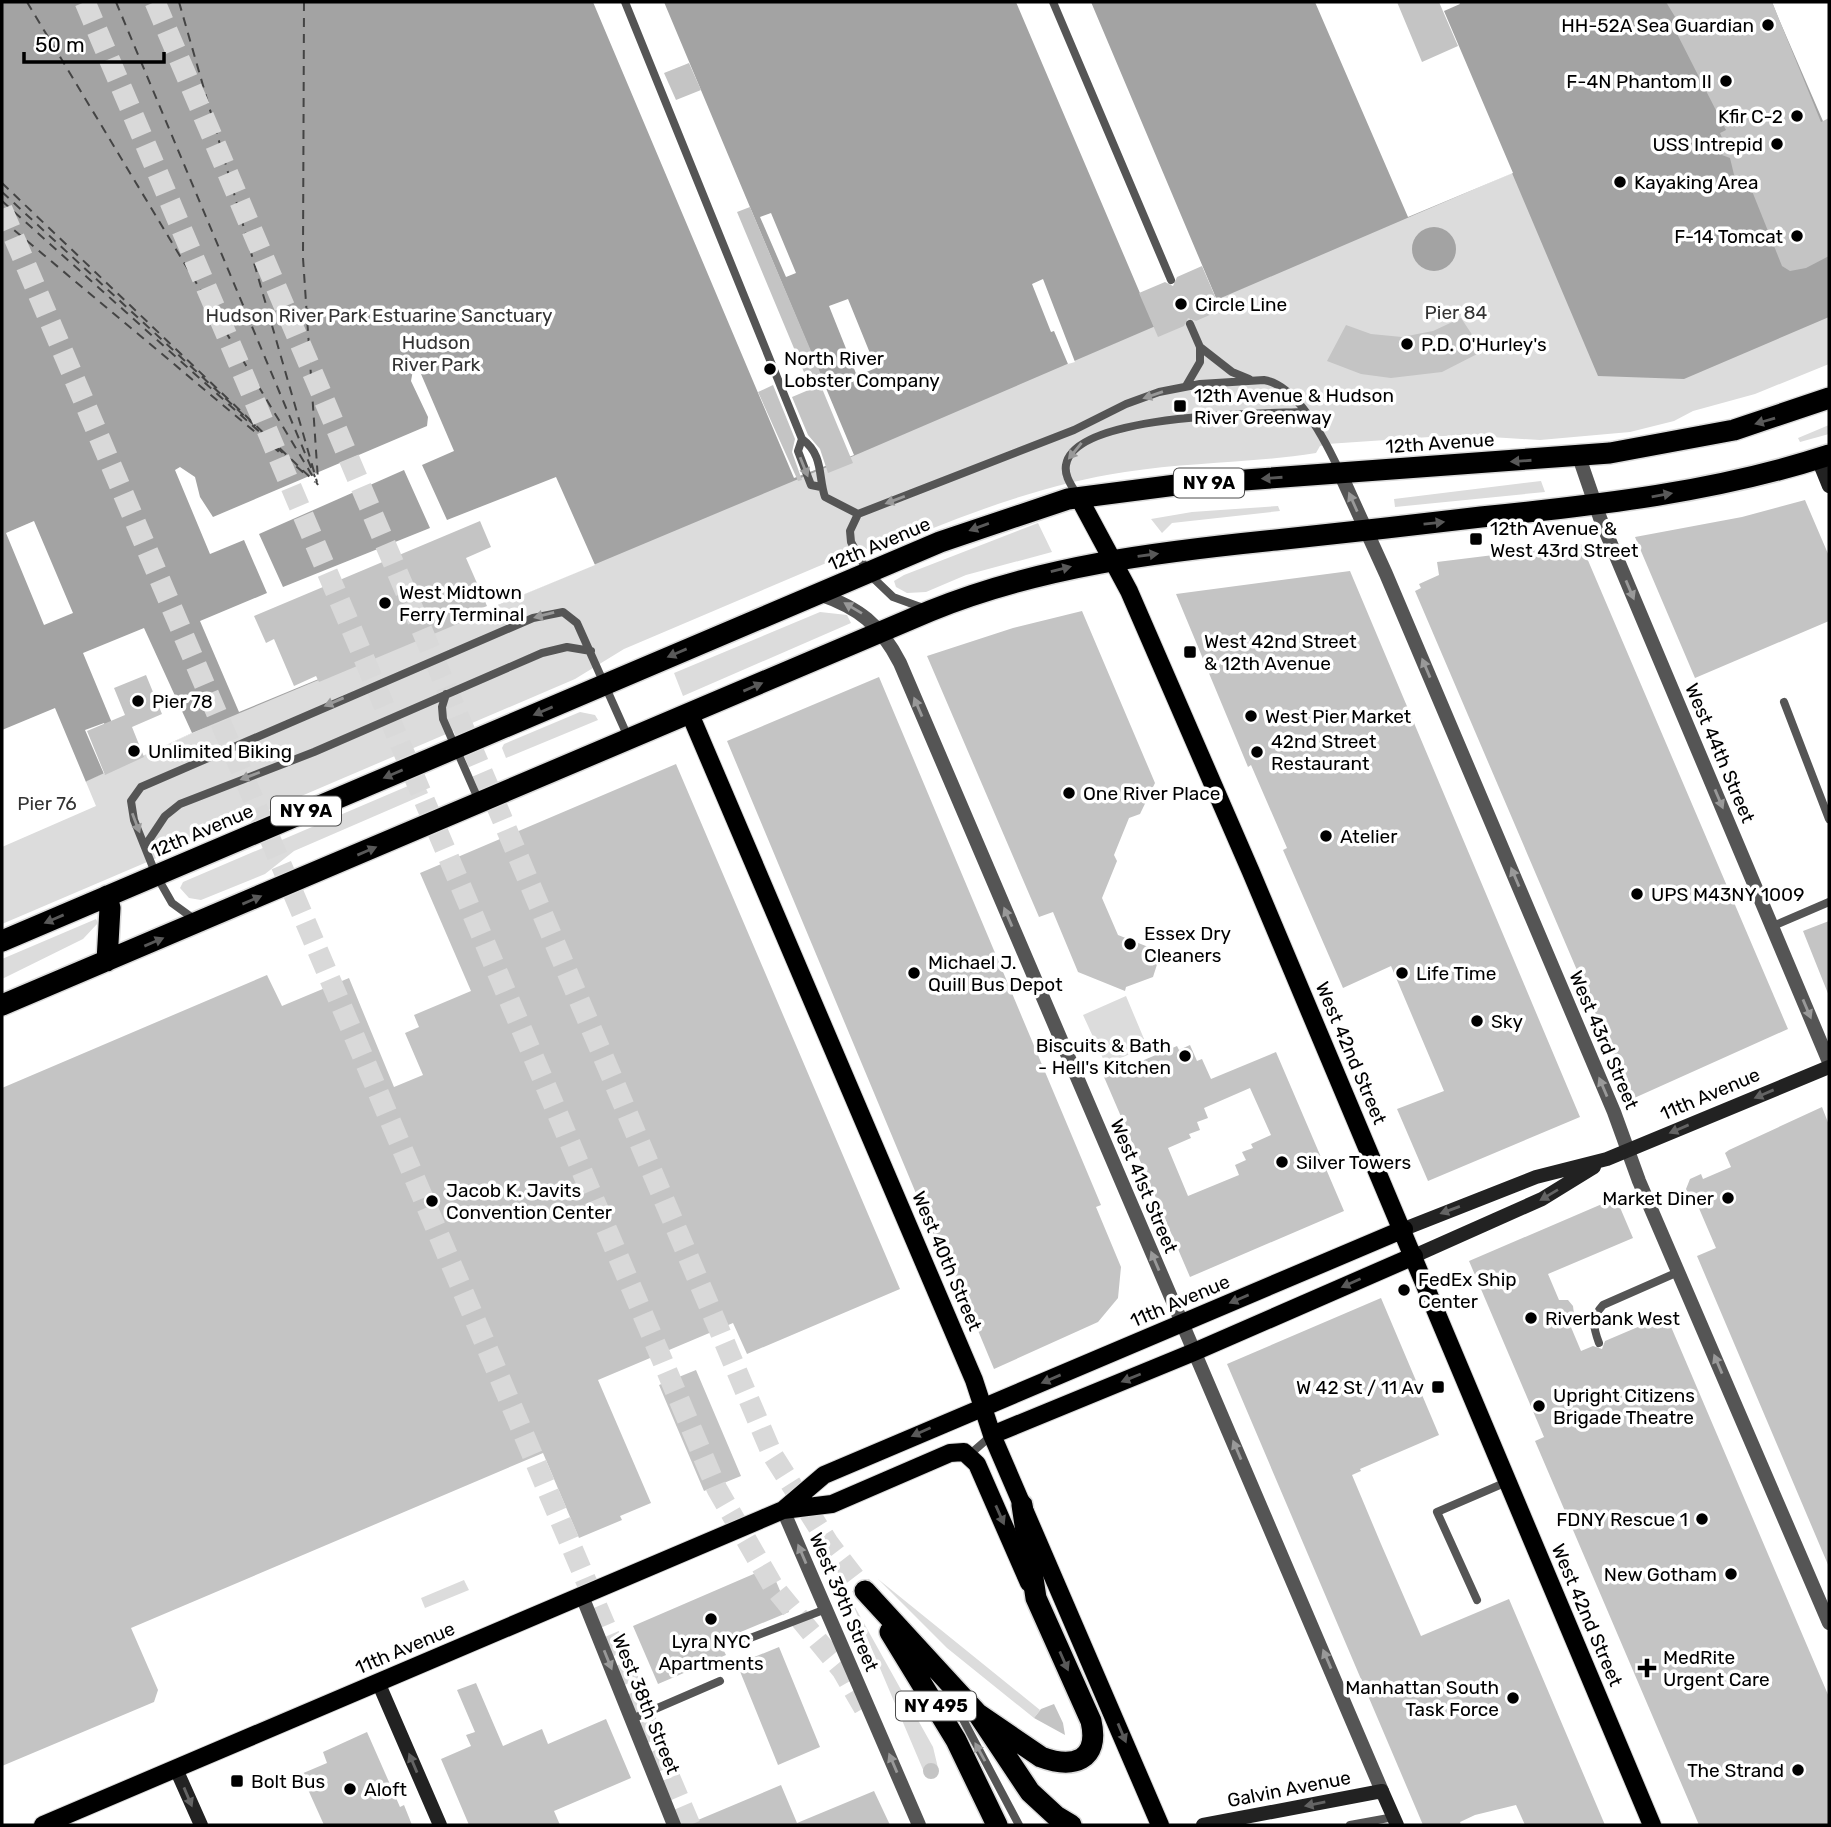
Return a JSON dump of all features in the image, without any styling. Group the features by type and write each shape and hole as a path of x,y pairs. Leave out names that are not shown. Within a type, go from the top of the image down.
{"highway":[{"name":"12th Avenue","path":"2,941 969,531 1043,505 1176,485 1579,457 1658,446 1734,430 1829,398"},
{"path":"2,1005 481,804 930,611 1010,583 1069,567 1113,560 1595,504 1707,487 1824,457"},
{"path":"107,896 110,908 107,961"},
{"path":"978,1714 1041,1757 1052,1761 1077,1762 1089,1751 1093,1732 1091,1721 1036,1598 1022,1505"},
{"name":"NY 495","path":"934,1667 865,1591 1005,1818"},
{"path":"934,1667 978,1714 1030,1792 1056,1816 1071,1825"}],"main road":[{"path":"1824,457 1829,486"},
{"name":"West 42nd Street","path":"1079,498 1113,560 1189,729 1404,1229 1652,1825"},
{"name":"West 40th Street","path":"690,714 984,1406 992,1435 1160,1825"},
{"name":"11th Avenue","path":"992,1435 1194,1352 1414,1256 1542,1199 1607,1159 1829,1067"},
{"name":"11th Avenue","path":"783,1510 824,1475 984,1406 1404,1229 1536,1177 1607,1159"},
{"name":"11th Avenue","path":"43,1825 783,1510 832,1504 950,1453 969,1455"},
{"path":"969,1455 977,1464 1036,1598"},
{"path":"378,1682 440,1825"},
{"path":"176,1769 201,1825"},
{"name":"West 41st Street","path":"1382,1791 1395,1821"},
{"name":"Galvin Avenue","path":"1203,1825 1382,1791"}],"street":[{"name":"West 44th Street","path":"1579,457 1595,504 1829,1062"},
{"name":"West 43rd Street","path":"1340,472 1829,1623"},
{"name":"West 41st Street","path":"819,594 859,610 880,632 900,663 1382,1791"},
{"name":"West 39th Street","path":"783,1510 919,1825"},
{"name":"West 38th Street","path":"582,1597 674,1825"}],"lane":[{"path":"625,2 802,439 811,445 824,478 821,487 825,498 858,514"},
{"path":"1053,2 1171,279"},
{"path":"1186,386 1200,362 1200,347 1190,324"},
{"path":"1200,347 1232,372 1252,380"},
{"path":"930,611 893,597 869,574 850,542 850,531 858,514 1074,430 1126,404 1186,386 1269,380 1279,385 1322,435 1340,472"},
{"path":"1079,498 1068,479 1066,463 1078,445 1096,435 1160,422 1304,412"},
{"path":"802,439 798,451 811,485 821,487"},
{"path":"200,922 172,903 156,875 134,820 131,801 141,787 154,779 556,611 570,616 582,631 629,740"},
{"path":"145,846 165,816 180,804 314,752 542,653 567,647 591,651"},
{"path":"446,694 441,713 481,804"},
{"path":"1784,702 1829,819"},
{"path":"1773,926 1829,902"},
{"path":"1599,1343 1593,1327 1595,1314 1603,1305 1678,1272"},
{"path":"969,1455 992,1435"},
{"path":"1476,1600 1437,1511 1508,1481"},
{"path":"737,1643 826,1609"},
{"path":"934,1667 1005,1818 1019,1825"},
{"path":"632,1719 720,1681"},
{"path":"1005,1818 1026,1825"},
{"path":"1349,1825 1395,1821"}],"green space":[{"name":"Hudson River Park","path":"1829,2 1829,364 1755,394 1693,411 1674,421 1630,432 1540,440 1459,435 1327,444 1320,446 1316,453 1125,472 1028,494 872,553 864,547 624,649 575,679 2,924 2,588 86,781 215,723 2,110"},
{"path":"1829,425 1829,434 1800,442 1798,438"},
{"path":"1541,481 1545,492 1395,507 1394,499"},
{"path":"1278,506 1280,511 1172,523 1162,533 1151,519 1192,512"},
{"path":"1038,523 1052,552 966,575 926,592 907,593 896,587 894,581 904,575"},
{"path":"820,612 847,615 851,623 683,696 674,673"},
{"path":"580,712 595,715 598,720 506,758 502,748 504,744"},
{"path":"422,780 428,793 294,851 265,874 201,900 189,898 180,888 183,882"},
{"path":"96,919 98,923 83,939 2,979 2,959"},
{"path":"1126,996 1147,1046 1106,1065 1083,1015"},
{"path":"878,1579 1040,1710 1034,1718 947,1648"},
{"path":"464,1580 469,1590 425,1608 421,1598"},
{"path":"851,1600 933,1747 939,1772 931,1764 924,1772"}],"shaded area":[{"name":"Hudson River Park","path":"2,2 1829,2 1829,317 1684,379 1598,376 1512,173 851,457 192,733 87,781 2,843"},
{"path":"1434,227 1449,234 1456,249 1449,264 1434,271 1419,264 1412,249 1419,234"}],"pier":[{"path":"593,2 664,2 854,455 794,478"},
{"path":"1016,2 1091,2 1216,298 1154,326"},
{"path":"1315,2 1459,2 1460,4 1444,11 1513,173 1408,217"},
{"path":"1772,2 1829,2 1829,135 1778,17"},
{"path":"771,213 796,273 786,277 760,217"},
{"path":"1043,279 1075,362 1068,364 1054,331 1051,332 1032,284"},
{"path":"848,299 876,368 857,376 829,306"},
{"path":"418,367 454,451 422,465 447,520 556,477 595,565 239,712 200,621 267,593 244,540 210,554 175,470 180,467 195,477 200,497 213,517 427,426 428,417 411,381 413,370","holes":["404,470 430,528 283,587 259,534"]},
{"path":"34,521 73,613 44,625 6,533"},
{"path":"144,628 192,733 104,774 85,730 104,723 115,750 122,747 83,653"},
{"name":"Pier 76","path":"55,708 96,806 2,847 2,730"}],"building":[{"path":"1397,2 1439,2 1458,46 1422,62"},
{"name":"USS Intrepid","path":"1666,2 1772,2 1821,122 1829,118 1829,256 1806,268 1790,271 1782,266 1750,186 1736,183 1730,158 1722,155 1726,147 1720,133 1726,130 1672,24 1677,20"},
{"path":"689,63 701,90 676,100 664,73"},
{"path":"750,207 825,384 821,386 853,463 828,473 820,449 808,435 792,397 811,389 737,212"},
{"name":"Circle Line","path":"1202,266 1221,310 1196,321 1188,318 1184,326 1158,337 1139,293 1165,282 1173,286 1177,277"},
{"name":"P.D. O'Hurley's","path":"1461,318 1483,351 1442,372 1391,378 1361,374 1327,361 1346,325 1371,334 1402,337 1433,331"},
{"path":"773,385 795,439 792,452 802,480 798,481 758,392"},
{"path":"1805,500 1829,556 1829,621 1695,678 1635,537 1742,517"},
{"name":"West Midtown Ferry Terminal","path":"480,521 491,547 466,558 487,606 465,615 467,620 319,682 316,676 294,686 274,639 266,643 254,616"},
{"name":"UPS M43NY 1009","path":"1581,544 1788,1029 1632,1099 1415,591 1421,588 1419,584 1439,575 1437,562"},
{"path":"1350,571 1580,1117 1428,1181 1397,1109 1444,1091 1391,966 1343,988 1283,850 1287,848 1251,765 1248,767 1176,594"},
{"name":"One River Place","path":"1082,611 1155,783 1140,814 1129,818 1114,855 1117,861 1102,898 1118,935 1161,952 1153,977 1126,987 1125,991 1078,972 1053,912 1039,917 927,656 1013,628"},
{"path":"146,675 162,714 132,727 144,757 105,775 87,731 125,715 114,688"},
{"name":"Michael J. Quill Bus Depot","path":"879,677 1101,1205 1096,1207 1121,1267 1118,1298 1098,1322 994,1369 952,1268 948,1270 727,741"},
{"name":"Jacob K. Javits Convention Center","path":"676,764 900,1289 747,1354 733,1323 598,1380 651,1503 620,1516 622,1520 579,1538 543,1453 131,1628 158,1690 154,1702 2,1766 2,1088 267,975 282,1006 349,978 394,1087 423,1075 405,1033 419,1027 414,1015 471,991 420,873"},
{"path":"1829,921 1829,996 1803,931"},
{"name":"Silver Towers","path":"1190,1045 1197,1061 1202,1059 1211,1079 1276,1052 1344,1211 1190,1277 1104,1077 1177,1046 1179,1050","holes":["1250,1088 1271,1135 1251,1144 1253,1148 1242,1152 1246,1160 1235,1165 1239,1175 1188,1196 1168,1148 1191,1138 1189,1134 1200,1130 1197,1122 1208,1118 1204,1108"]},
{"path":"1822,1107 1829,1125 1829,1567 1697,1256 1716,1248 1695,1199 1691,1200 1686,1189 1690,1179 1701,1174 1703,1179 1731,1167 1725,1153 1729,1150"},
{"path":"1616,1198 1633,1238 1548,1274 1559,1300 1568,1300 1573,1306 1574,1314 1568,1320 1581,1351 1593,1346 1602,1349 1605,1341 1666,1315 1829,1697 1829,1825 1699,1825 1535,1441 1544,1437 1469,1261"},
{"path":"1381,1298 1439,1435 1360,1469 1361,1471 1352,1475 1381,1544 1421,1636 1509,1599 1605,1825 1525,1825 1516,1805 1475,1815 1460,1822 1461,1825 1423,1825 1227,1364"},
{"path":"696,1370 741,1476 704,1491 659,1385"},
{"name":"Lyra NYC Apartments","path":"770,1567 789,1612 719,1641 726,1655 658,1684 633,1626"},
{"path":"779,1647 820,1747 778,1765 737,1664"},
{"path":"476,1683 503,1746 542,1729 548,1744 606,1719 631,1778 554,1811 560,1825 469,1825 441,1759 471,1746 466,1735 475,1732 457,1690"},
{"path":"1054,1704 1063,1723 1065,1735 1034,1718 1041,1709"},
{"name":"Aloft","path":"367,1732 400,1807 404,1805 412,1825 324,1825 301,1774 327,1763 323,1752"},
{"path":"931,1763 939,1771 931,1779 923,1771"},
{"path":"781,1785 797,1823 874,1791 890,1825 686,1825"}],"ferry route":[{"path":"27,2 318,485"},
{"path":"116,2 315,477"},
{"path":"179,2 317,482"},
{"path":"304,2 303,258 318,480"},
{"path":"2,183 315,482"},
{"path":"2,192 264,434"},
{"path":"2,201 292,461"},
{"path":"2,220 304,473"}],"tunnel":[{"path":"85,2 717,1489 773,1586 842,1670 864,1708"},
{"path":"155,2 772,1454 829,1544 865,1591"},
{"path":"2,209 690,1825"}],"place":[{"name":"HH-52A Sea Guardian","path":"1768,25"},
{"name":"F-4N Phantom II","path":"1726,81"},
{"name":"Kfir C-2","path":"1797,116"},
{"name":"USS Intrepid","path":"1777,144"},
{"name":"Kayaking Area","path":"1620,182"},
{"name":"F-14 Tomcat","path":"1797,236"},
{"name":"Circle Line","path":"1181,304"},
{"name":"P.D. O'Hurley's","path":"1407,344"},
{"name":"North River Lobster Company","path":"770,369"},
{"name":"12th Avenue & Hudson River Greenway","path":"1180,406"},
{"name":"12th Avenue & West 43rd Street","path":"1476,539"},
{"name":"West Midtown Ferry Terminal","path":"385,603"},
{"name":"West 42nd Street & 12th Avenue","path":"1190,652"},
{"name":"Pier 78","path":"138,701"},
{"name":"West Pier Market","path":"1251,716"},
{"name":"Unlimited Biking","path":"134,751"},
{"name":"42nd Street Restaurant","path":"1257,752"},
{"name":"One River Place","path":"1069,793"},
{"name":"Atelier","path":"1326,836"},
{"name":"UPS M43NY 1009","path":"1637,894"},
{"name":"Essex Dry Cleaners","path":"1130,944"},
{"name":"Michael J. Quill Bus Depot","path":"914,973"},
{"name":"Life Time","path":"1402,973"},
{"name":"Sky","path":"1477,1021"},
{"name":"Biscuits & Bath - Hell's Kitchen","path":"1185,1056"},
{"name":"Silver Towers","path":"1282,1162"},
{"name":"Market Diner","path":"1728,1198"},
{"name":"Jacob K. Javits Convention Center","path":"432,1201"},
{"name":"FedEx Ship Center","path":"1404,1290"},
{"name":"Riverbank West","path":"1531,1318"},
{"name":"W 42 St / 11 Av","path":"1438,1387"},
{"name":"Upright Citizens Brigade Theatre","path":"1539,1406"},
{"name":"FDNY Rescue 1","path":"1702,1519"},
{"name":"New Gotham","path":"1731,1574"},
{"name":"Lyra NYC Apartments","path":"711,1619"},
{"name":"MedRite Urgent Care","path":"1647,1668"},
{"name":"Manhattan South Task Force","path":"1513,1698"},
{"name":"The Strand","path":"1798,1770"},
{"name":"Bolt Bus","path":"237,1781"},
{"name":"Aloft","path":"350,1789"}],"park label":[{"name":"Pier 84","path":"1456,312"},
{"name":"Hudson River Park Estuarine Sanctuary","path":"379,315"}]}
